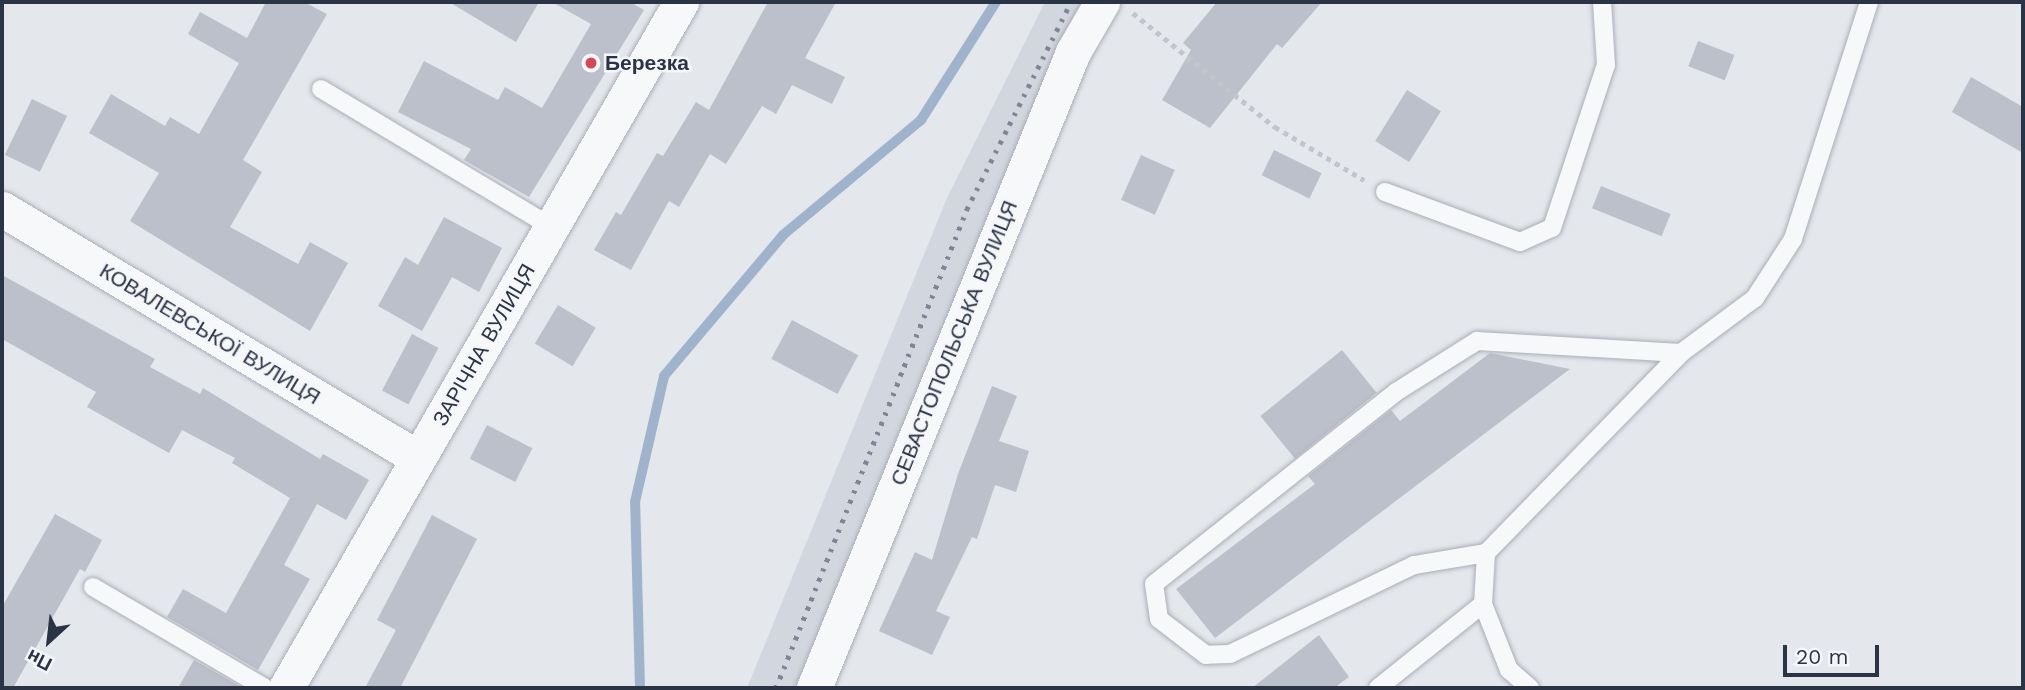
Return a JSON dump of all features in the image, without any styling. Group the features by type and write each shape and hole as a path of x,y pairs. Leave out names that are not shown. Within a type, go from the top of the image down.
{"street":[{"name":"ЗАРІЧНА ВУЛИЦЯ","path":"286,688 681,2"},
{"name":"СЕВАСТОПОЛЬСЬКА ВУЛИЦЯ","path":"814,688 1073,52 1115,6"},
{"name":"КОВАЛЕВСЬКОЇ ВУЛИЦЯ","path":"2,209 418,458"}],"lane":[{"path":"1384,192 1520,242 1552,228 1606,65 1602,2"},
{"path":"1681,354 1477,341 1396,392 1154,584 1159,618 1206,655 1230,654 1414,565 1486,554 1681,354 1755,298 1793,239 1870,2"},
{"path":"321,89 552,227"},
{"path":"1486,554 1483,604 1509,670 1530,688"},
{"path":"93,587 265,688"},
{"path":"1378,688 1483,604"}],"path":[{"path":"1115,6 1275,127 1384,192"}],"shaded area":[{"path":"1045,2 1098,2 988,220 795,688 747,688 947,198"}],"building":[{"path":"266,2 304,2 327,14 243,160 262,172 230,227 298,264 310,242 348,263 310,331 130,221 159,173 89,133 111,94 165,126 170,117 199,134 239,63 188,34 200,12 247,38"},
{"path":"449,2 539,2 516,42"},
{"path":"552,2 630,2 644,10 529,197 464,160 471,149 398,112 424,61 498,100 505,87 542,108 591,24"},
{"path":"768,2 836,2 805,58 845,77 832,104 792,85 776,114 762,106 726,164 710,154 679,207 669,201 631,270 594,250 616,212 621,215 657,153 663,156 696,102 709,110"},
{"path":"1217,2 1322,2 1282,48 1277,44 1210,128 1162,100 1191,50 1183,43"},
{"path":"1698,41 1734,55 1725,80 1688,66"},
{"path":"1971,77 2023,107 2023,153 1952,112"},
{"path":"1407,90 1441,111 1409,162 1375,141"},
{"path":"32,99 67,116 40,172 5,155"},
{"path":"1274,150 1322,173 1309,198 1262,175"},
{"path":"1141,155 1175,170 1155,215 1121,200"},
{"path":"1601,186 1671,214 1662,236 1592,208"},
{"path":"444,217 502,248 479,292 452,277 422,331 378,306 405,257 418,265"},
{"path":"2,275 155,359 150,367 200,394 203,388 320,459 323,454 369,480 346,520 317,504 284,565 310,579 258,670 167,617 183,589 226,613 290,498 232,463 235,458 182,430 169,453 87,407 96,392 2,339"},
{"path":"558,305 596,328 573,366 535,344"},
{"path":"792,320 858,355 838,394 771,359"},
{"path":"412,334 438,348 408,405 382,391"},
{"path":"1342,350 1377,393 1295,459 1260,416"},
{"path":"1490,353 1570,369 1215,638 1176,589 1315,484 1308,476 1391,410 1400,421"},
{"path":"992,386 1017,396 999,441 1029,451 1016,492 995,485 977,539 972,537 936,611 950,617 932,655 879,631 915,552 932,560 958,474"},
{"path":"487,425 532,448 515,482 470,459"},
{"path":"55,514 102,540 85,572 80,569 13,688 2,688 2,607"},
{"path":"432,515 477,539 400,688 365,688 396,630 377,620"},
{"path":"1319,635 1349,677 1334,688 1252,688"},
{"path":"194,660 243,688 178,688"}],"waterway":[{"path":"640,688 635,502 664,376 783,235 921,120 996,2"}],"railway":[{"path":"776,688 967,209 1071,2"}],"place":[{"name":"Березка","path":"591,63"}]}
